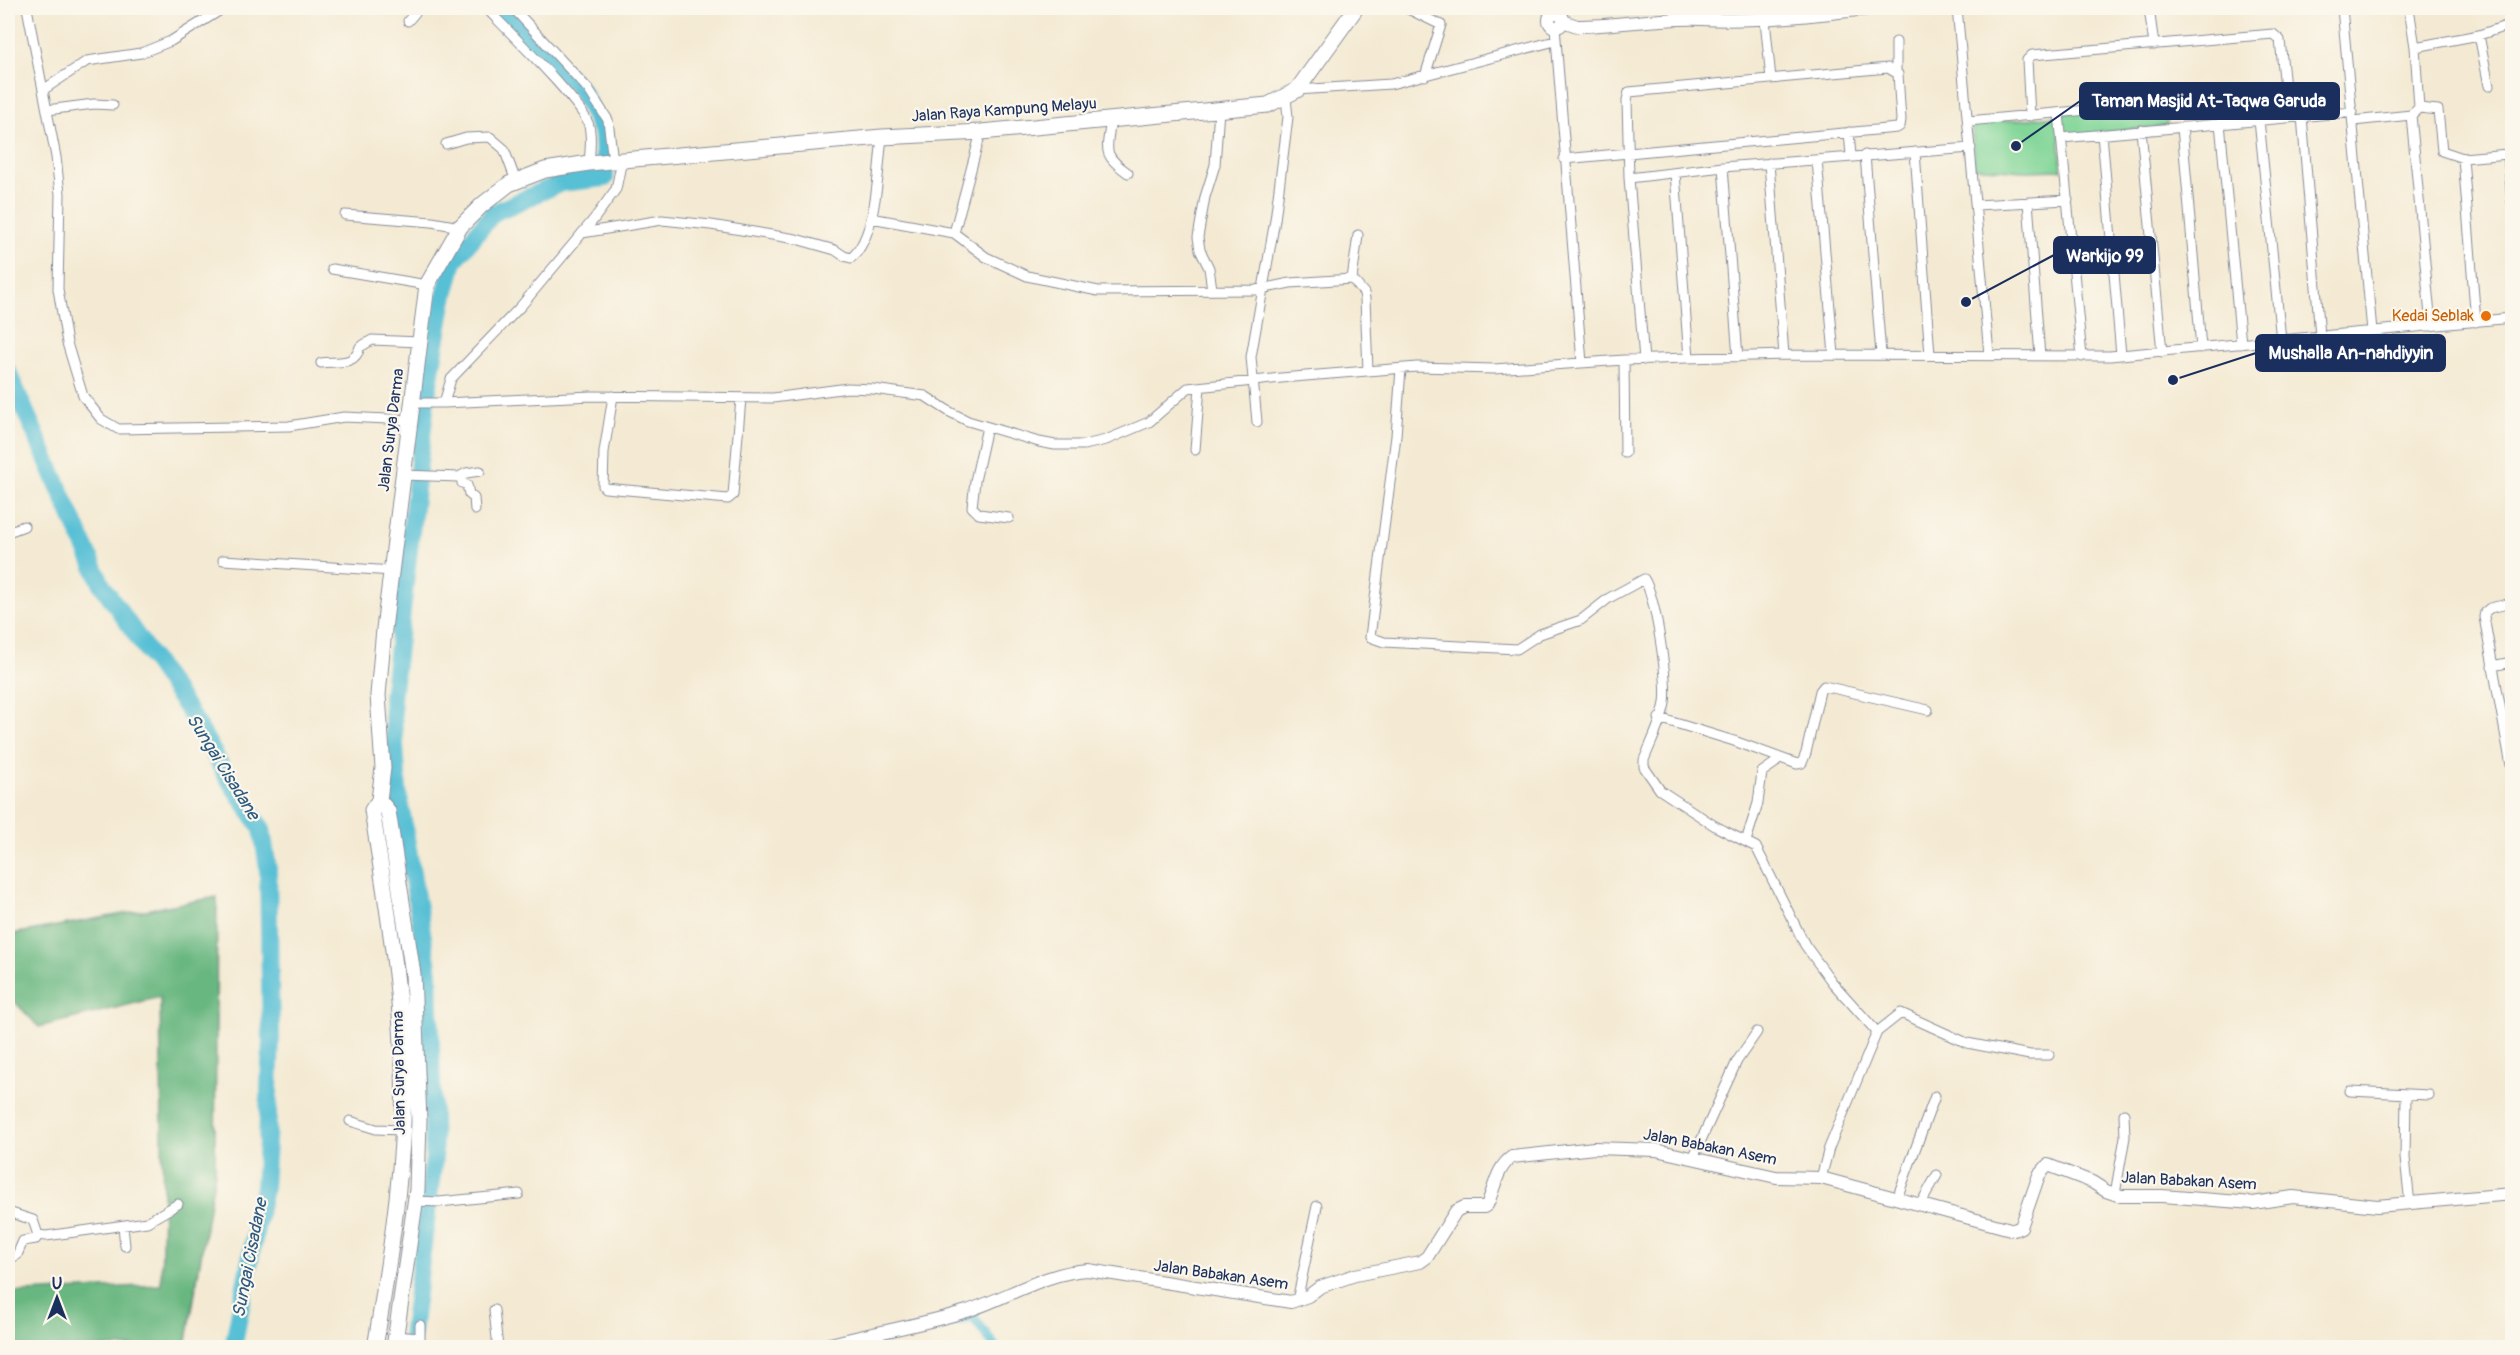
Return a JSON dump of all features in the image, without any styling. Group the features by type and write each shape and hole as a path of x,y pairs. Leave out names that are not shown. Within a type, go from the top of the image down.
{"main road":[{"path":"1291,94 1356,8"},
{"name":"Jalan Raya Kampung Melayu","path":"605,161 882,136 981,132 1219,110 1268,105 1291,94"},
{"name":"Jalan Surya Darma","path":"375,1347 398,1200 402,1130 397,976 372,810 380,800 383,768 378,695 384,629 406,475 409,420 428,285 460,227 482,205 516,181 545,170 605,161"},
{"name":"Jalan Surya Darma","path":"380,800 388,811 413,974 419,1120 418,1201 397,1340"}],"street":[{"path":"27,8 47,110 60,194 58,289 67,343 83,396 101,419 118,429 289,426 344,417 409,420"},
{"path":"408,21 418,8"},
{"path":"444,403 452,380 492,339 582,233 616,189 584,115 486,8"},
{"path":"513,8 588,89 608,120 605,161"},
{"path":"1406,8 1441,25 1425,76"},
{"path":"1702,19 1711,8"},
{"path":"1582,363 1554,16 1582,26 1702,19 1765,20 1877,8"},
{"path":"1957,8 1989,354"},
{"path":"2148,8 2154,45"},
{"path":"2342,8 2372,331"},
{"path":"2061,138 2288,116 2411,116 2419,108 2415,47 2409,8"},
{"path":"43,90 87,61 141,53 171,41 219,12"},
{"path":"1765,20 1771,79"},
{"path":"2415,47 2479,35 2512,24"},
{"path":"2030,116 2026,68 2029,56 2277,35 2281,46 2288,116"},
{"path":"2479,35 2489,86"},
{"path":"1257,422 1251,357 1291,94 1391,84 1555,41"},
{"path":"1564,159 1893,129 1900,126 1901,108 1896,72 1896,42"},
{"path":"1644,360 1629,178 1627,100 1629,92 1888,68 1896,72"},
{"path":"1968,121 2285,92"},
{"path":"47,110 94,104 113,105"},
{"path":"2419,108 2438,110 2442,151 2463,158 2508,154 2512,202"},
{"path":"1212,289 1209,268 1200,250 1198,237 1205,197 1215,165 1219,110"},
{"path":"2059,113 2082,357"},
{"path":"2302,116 2320,336"},
{"path":"2411,116 2431,326"},
{"path":"1111,120 1108,154 1114,164 1128,173"},
{"path":"2259,120 2281,340"},
{"path":"2220,123 2241,344"},
{"path":"2182,127 2201,348"},
{"path":"2141,130 2162,352"},
{"path":"954,233 981,132"},
{"path":"1849,132 1851,156"},
{"path":"2102,134 2121,355"},
{"path":"582,233 627,225 672,221 796,239 835,250 851,258 864,240 871,218 882,136"},
{"path":"446,144 466,138 490,137 504,149 516,181"},
{"path":"1629,178 1723,167 1971,148"},
{"path":"1915,152 1930,355"},
{"path":"1865,155 1881,354"},
{"path":"2463,158 2476,322"},
{"path":"1817,160 1834,355"},
{"path":"1769,164 1784,355"},
{"path":"1723,167 1738,357"},
{"path":"1675,173 1689,358"},
{"path":"1976,205 2068,200"},
{"path":"2028,202 2040,356"},
{"path":"345,215 432,222 460,227"},
{"path":"871,218 954,233 987,257 1041,280 1098,291 1263,288 1290,283 1352,279"},
{"path":"1358,235 1352,279 1364,293 1368,370"},
{"path":"332,269 428,285"},
{"path":"413,403 678,395 772,398 848,388 897,391 925,396 950,412 987,427 1047,444 1084,445 1106,440 1149,422 1185,390 1368,370 1437,366 1494,369 1624,360 1784,355 1989,354 2082,357 2162,352 2512,318"},
{"path":"321,363 352,360 358,356 360,347 372,340 420,342"},
{"path":"1624,360 1625,453"},
{"path":"1401,369 1396,436 1370,638 1384,642 1517,649 1540,634 1581,621 1609,598 1644,579 1661,647 1665,702 1644,760 1644,766 1660,790 1715,826 1756,847 1805,945 1832,982 1877,1032"},
{"path":"1195,450 1200,387"},
{"path":"613,396 604,452 603,486 605,488 728,499 732,496 735,478 741,398"},
{"path":"987,427 975,481 972,507 978,514 1009,518"},
{"path":"406,475 461,476 466,472 480,471"},
{"path":"461,476 462,483 467,485 469,494 474,498 474,510"},
{"path":"8,532 24,526"},
{"path":"223,560 393,571"},
{"path":"2512,603 2490,608 2484,614 2492,666 2508,718 2512,771"},
{"path":"2492,666 2512,662"},
{"path":"1659,717 1797,764 1804,760 1820,691 1824,686 1928,710"},
{"path":"1746,841 1758,803 1762,772 1777,759"},
{"path":"1821,1178 1829,1148 1877,1032 1900,1013 1967,1043 2022,1054 2049,1055"},
{"path":"1693,1158 1737,1060 1757,1032"},
{"path":"2350,1090 2429,1095"},
{"path":"2406,1095 2405,1158 2410,1204"},
{"path":"1898,1198 1935,1096"},
{"path":"2115,1194 2124,1137 2124,1114"},
{"path":"350,1121 376,1129 402,1130"},
{"name":"Jalan Babakan Asem","path":"815,1347 969,1310 1053,1277 1078,1270 1291,1302 1297,1301 1320,1287 1340,1280 1420,1262 1427,1257 1456,1211 1464,1208 1484,1207 1487,1204 1503,1164 1512,1157 1574,1150 1624,1148 1656,1150 1776,1177 1821,1178 2017,1230 2021,1227 2039,1175 2048,1165 2115,1194 2245,1202 2293,1197 2376,1206 2512,1194"},
{"path":"1920,1204 1936,1175"},
{"path":"418,1201 439,1202 519,1194"},
{"path":"8,1260 17,1255 23,1241 36,1239 38,1235 147,1222 178,1204"},
{"path":"1297,1301 1317,1206"},
{"path":"8,1212 33,1220 38,1235"},
{"path":"123,1226 124,1246"},
{"path":"494,1310 498,1347"},
{"path":"397,1340 418,1341 420,1325"}],"green space":[{"path":"2167,103 2167,126 2062,137 2061,113"},
{"path":"2058,116 2062,170 2024,171 1974,167 1972,124"},
{"path":"217,897 215,1172 186,1347 8,1347 8,1293 161,1285 163,1204 160,997 39,1027 8,995 8,935"}],"waterway":[{"path":"410,1348 434,1158 429,973 398,791 392,699 426,401 443,303 454,261 493,213 561,183 605,178 603,134 581,90 499,8"},
{"name":"Sungai Cisadane","path":"8,372 102,585 196,722 227,777 262,829 268,869 271,1039 267,1142 264,1187 233,1348"},
{"path":"937,1325 973,1317 996,1348"},
{"path":"846,1348 922,1329"}],"place":[{"name":"Taman Masjid At-Taqwa Garuda","path":"2016,146"},
{"name":"Warkijo 99","path":"1966,302"},
{"name":"Kedai Seblak","path":"2486,316"},
{"name":"Mushalla An-nahdiyyin","path":"2173,380"}]}
